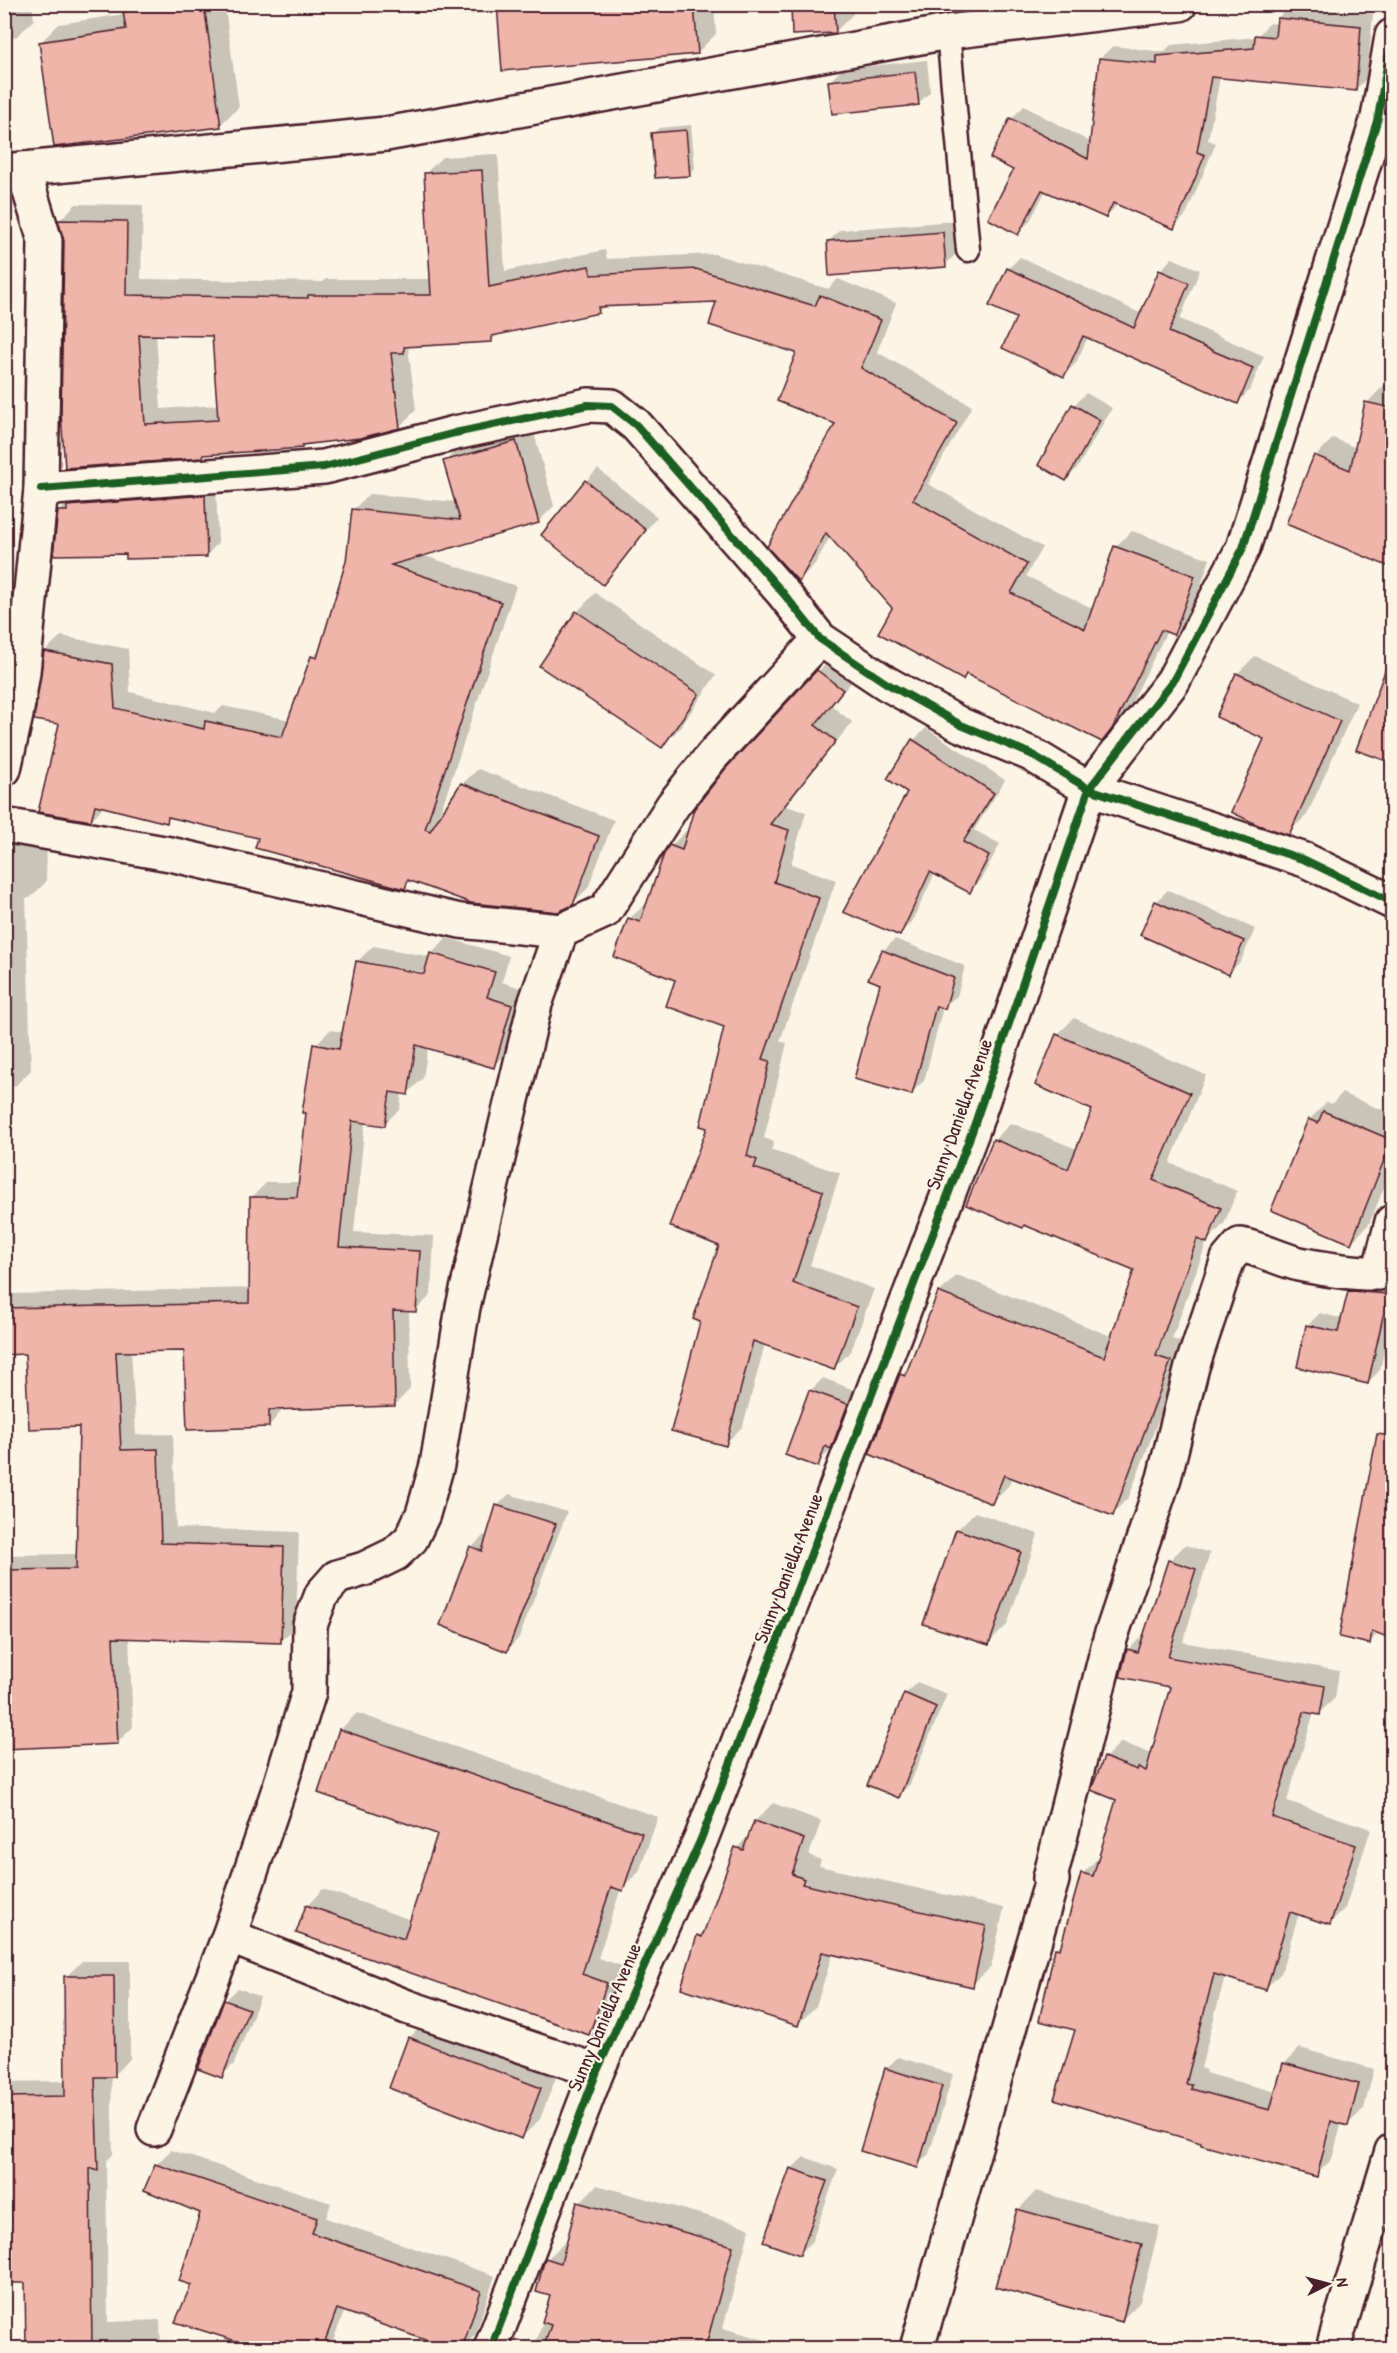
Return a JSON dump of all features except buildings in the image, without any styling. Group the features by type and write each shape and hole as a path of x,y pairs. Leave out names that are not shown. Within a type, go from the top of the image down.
{"street":[{"path":"4,769 23,672 41,489 45,242 14,170 386,134 948,32 1180,4"},
{"name":"Sunny Daniella Avenue","path":"491,2349 597,2071 701,1839 812,1554 973,1129 1089,789 1173,681 1243,548 1378,118 1392,36"},
{"path":"41,489 324,467 455,433 555,411 588,405 612,405 636,425 783,593 820,639 886,683 962,725 1030,754 1089,789 1305,860 1392,902"},
{"path":"4,825 170,854 460,921 561,931 605,911 673,805 699,772 820,639"},
{"path":"154,2129 229,1936 309,1692 310,1626 322,1593 336,1577 364,1569 395,1554 411,1539 423,1514 437,1465 463,1307 499,1154 535,1005 561,931"},
{"path":"917,2349 1052,1880 1050,1878 1110,1639 1164,1478 1192,1367 1228,1258 1240,1245 1261,1249 1297,1263 1366,1274 1379,1273 1392,1222"},
{"path":"229,1936 407,2007 597,2071"},
{"path":"1333,2349 1390,2165"}],"lane":[{"path":"948,32 968,250"}],"cycle path":[{"path":"491,2348 597,2071 701,1839 811,1554 973,1129 1089,789 1173,681 1243,548 1378,118 1392,36"},
{"path":"41,489 324,467 455,433 588,405 612,406 636,425 783,593 820,639 886,683 961,725 1031,754 1089,789 1305,860 1392,902"}]}
